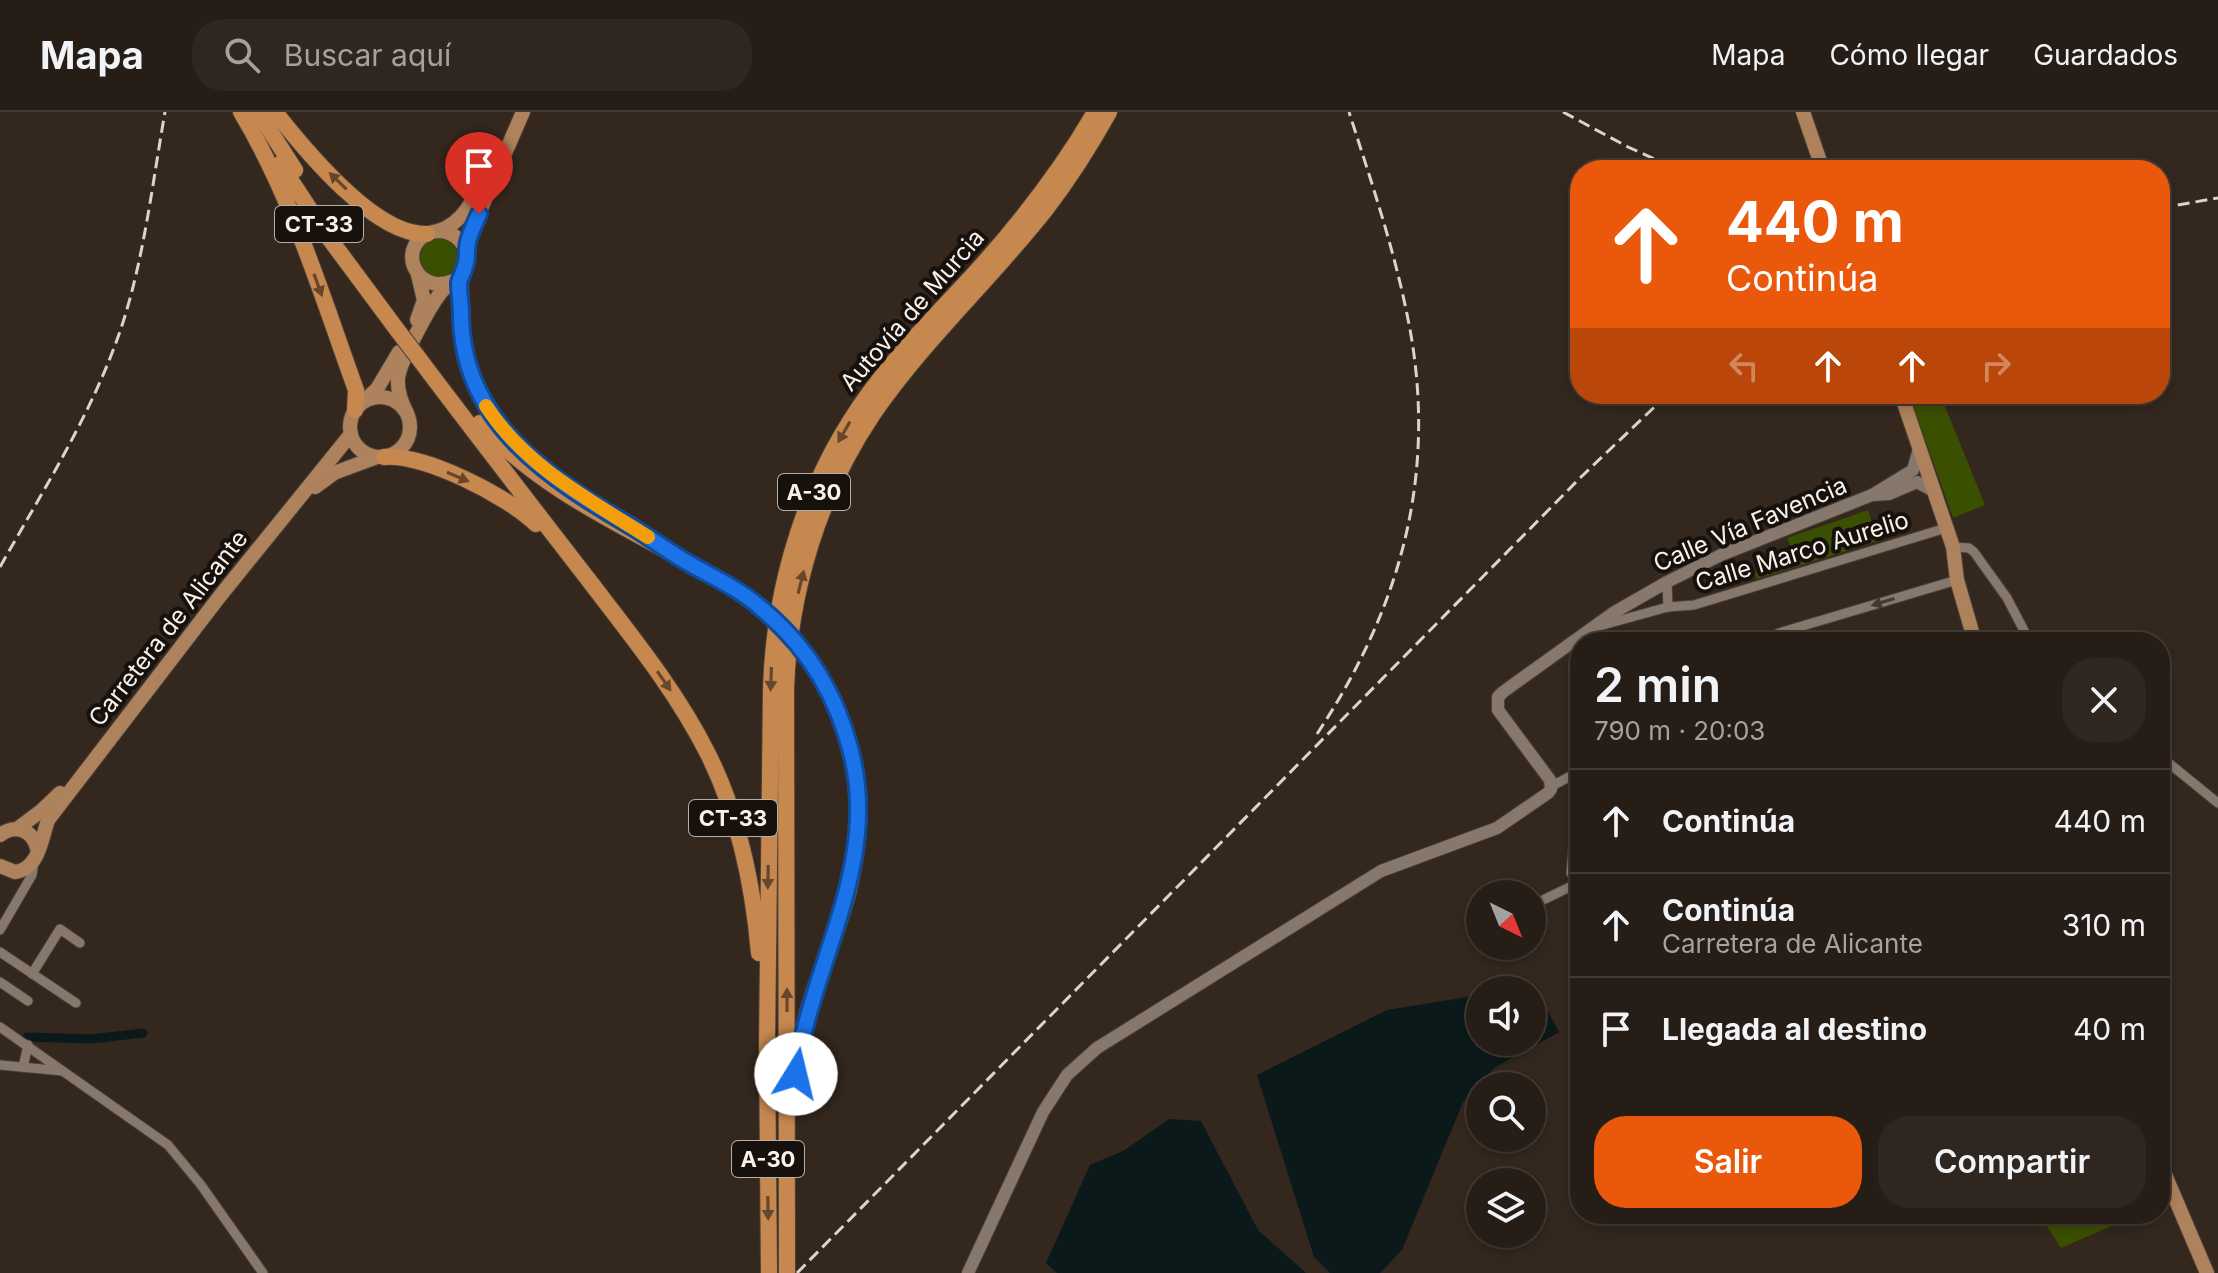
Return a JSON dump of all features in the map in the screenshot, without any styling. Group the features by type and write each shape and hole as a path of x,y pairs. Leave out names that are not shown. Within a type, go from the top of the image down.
{"highway":[{"name":"CT-33","path":"244,112 320,225 400,329 486,431 531,471 575,501 689,563 761,607 808,656 819,673 843,723 858,786 859,825 848,892 803,1032 787,1134"},
{"path":"244,112 289,206 356,390 358,406"},
{"name":"CT-33","path":"258,112 323,216 400,329"},
{"path":"275,112 313,156 377,215 408,232 432,233"},
{"name":"Autovía de Murcia","path":"787,1273 786,678 797,597 822,514 850,453 891,389 949,310 1035,203 1095,112"},
{"name":"Autovía de Murcia","path":"769,1273 767,1046 771,677 785,581 816,486 848,425 878,382 1045,210 1109,112"},
{"path":"461,271 459,283 466,357 483,403 504,431 528,456 580,496 689,563"},
{"name":"CT-33","path":"419,352 680,705 709,755 729,805 751,886 762,990 762,1033 767,1046"},
{"path":"380,457 406,457 421,462 507,501 546,535 618,619"}],"main road":[{"path":"512,112 469,206 454,223 432,233 414,251 413,263 424,294 421,311 382,381 358,406 350,422 351,434 361,450 380,457 396,452 406,442 410,426 398,389 400,367 435,301 461,271 470,234 523,112"},
{"path":"1803,112 1820,160"},
{"path":"432,233 451,233 460,240 461,271"},
{"path":"416,271 435,285 461,271"},
{"path":"358,406 375,397 388,398 399,403 407,413"},
{"path":"1904,404 1919,449 1919,475 1932,490 1953,547 1957,580 1972,632"},
{"name":"Carretera de Alicante","path":"36,855 48,820 277,523 351,434"},
{"name":"Carretera de Alicante","path":"277,523 334,473 380,457"},
{"name":"Calle Vía Favencia","path":"1587,632 1667,582 1721,555 1872,495 1889,494 1919,475"},
{"name":"Calle Vía Favencia","path":"1552,786 1498,710 1498,697 1570,644"},
{"name":"Carretera de Alicante","path":"0,835 17,829 41,811 94,759"},
{"path":"968,1273 1043,1112 1067,1075 1097,1048 1367,879 1497,828 1541,799 1552,786"},
{"path":"6,873 22,871 36,855 31,834 17,829"},
{"path":"2170,1186 2207,1273"}],"street":[{"name":"Calle Marco Aurelio","path":"1591,629 1668,607 1694,605 1946,528"},
{"path":"1953,547 1964,547 1974,552 2007,598 2025,632"},
{"path":"1782,632 1957,580"},
{"name":"Calle Marco Aurelio","path":"1667,582 1668,607"},
{"path":"2170,764 2218,803"},
{"path":"1552,786 1570,777"},
{"path":"0,930 32,875 36,855"},
{"path":"6,873 20,884 20,896"},
{"path":"1546,898 1570,886"},
{"path":"32,974 60,929 80,943"},
{"path":"0,952 76,1003"},
{"path":"0,982 28,1001"},
{"path":"0,1027 168,1145 201,1185 263,1273"},
{"path":"23,1067 28,1045"},
{"path":"0,1065 66,1071"}],"green space":[{"path":"439,239 452,245 458,258 452,271 439,277 426,271 420,258 426,245"},
{"path":"1913,404 1944,404 1985,505 1953,518"},
{"path":"1868,510 1878,541 1757,579 1755,573 1792,551 1787,538"},
{"path":"2045,1224 2116,1224 2061,1248"}],"shaded area":[{"path":"1466,997 1466,1056 1516,1056 1490,1072 1466,1072 1466,1099 1402,1250 1380,1273 1330,1273 1314,1257 1257,1075 1387,1010"},
{"path":"1546,1008 1559,1032 1546,1039"},
{"path":"1169,1119 1201,1121 1258,1230 1306,1273 1057,1273 1046,1263 1090,1165 1125,1150"}],"waterway":[{"path":"27,1037 91,1039 143,1033"}],"railway":[{"path":"0,567 85,413 125,316 138,266 165,112"},
{"path":"1317,734 1369,642 1388,595 1403,546 1413,497 1418,447 1418,395 1407,312 1385,225 1349,112"},
{"path":"1563,112 1657,160"},
{"path":"2170,206 2218,198"},
{"path":"797,1273 1581,477 1658,404"}],"slow traffic":[{"path":"486,406 504,431 540,466 580,496 648,537"}],"route":[{"path":"479,214 469,238 466,263 459,283 461,327 476,388 493,418 528,456 580,496 761,607 808,656 843,723 858,786 856,856 848,892 808,1010 796,1074"}]}
